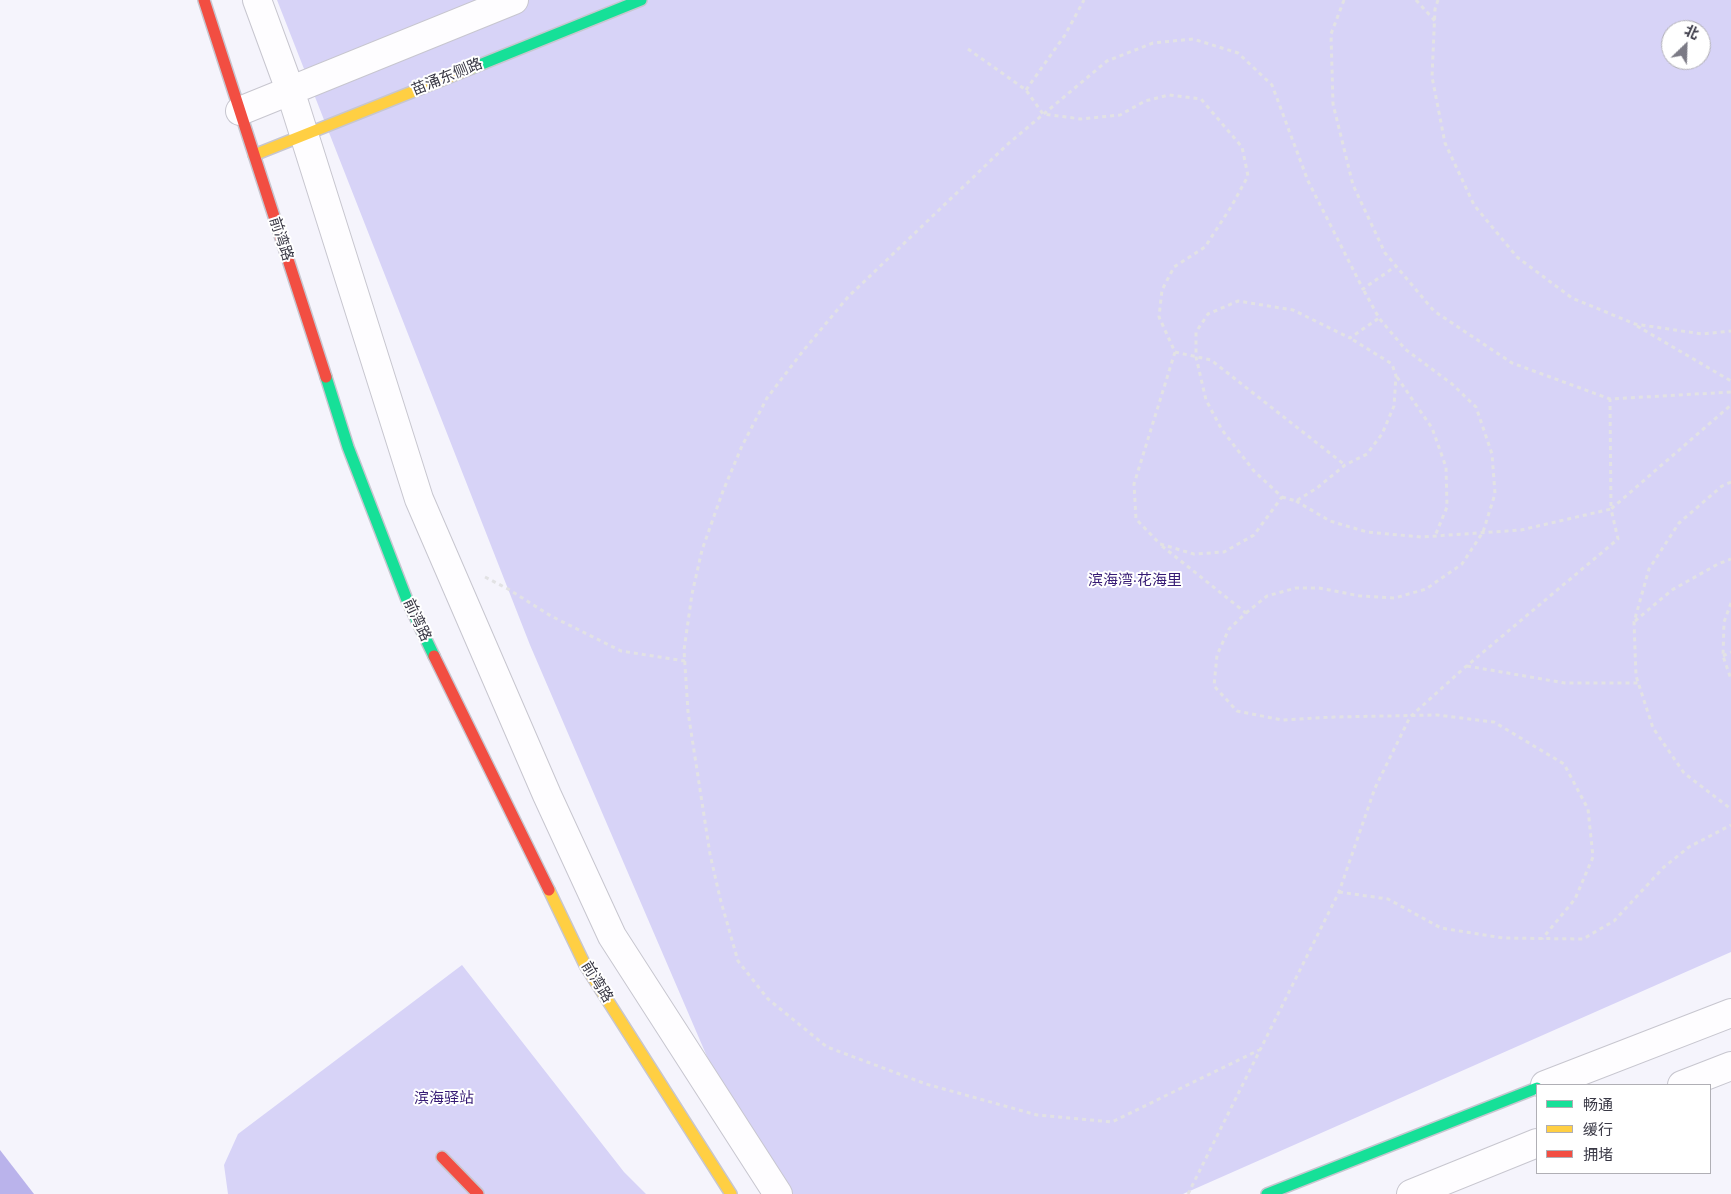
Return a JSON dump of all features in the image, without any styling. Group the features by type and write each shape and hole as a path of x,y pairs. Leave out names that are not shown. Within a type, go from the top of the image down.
{"street":[{"name":"前湾路","path":"204,0 348,448 407,600 585,965 731,1194"},
{"path":"256,0 290,90 419,498 547,795 612,936 778,1194"},
{"path":"240,111 514,0"},
{"name":"苗涌东侧路","path":"254,155 640,0"},
{"path":"1548,1084 1731,1013"},
{"path":"1685,1084 1731,1066"},
{"path":"1267,1194 1536,1088"},
{"path":"1410,1194 1536,1143"},
{"path":"442,1157 478,1194"}],"path":[{"path":"1026,90 1065,34 1084,0"},
{"path":"1344,0 1331,34 1333,104 1353,184 1385,252 1434,311 1512,363 1610,399 1731,392"},
{"path":"1416,0 1435,21"},
{"path":"1438,0 1432,77 1445,143 1474,205 1517,257 1572,298 1635,324 1731,381"},
{"path":"1261,1049 1112,1122 1037,1115 926,1084 827,1047 768,999 738,961 710,854 688,712 684,650 702,550 723,491 742,446 767,398 848,296 1009,143 1107,61 1153,42 1193,39 1238,53 1272,85 1308,181 1379,318 1405,349 1452,384 1476,407 1492,454 1495,494 1483,532 1462,564 1426,589 1395,598 1360,596 1319,588 1296,588 1267,596 1229,629 1217,655 1214,686 1237,710 1282,720 1437,715 1494,722 1564,764 1588,809 1593,857 1576,899 1542,939"},
{"path":"968,49 1026,90 1044,114 1081,119 1120,115 1145,101 1169,95 1201,99 1242,147 1248,176 1235,200 1206,248 1174,267 1162,290 1158,317 1175,352 1134,484 1136,519 1160,544 1246,613"},
{"path":"1363,289 1396,266"},
{"path":"1435,536 1447,507 1446,467 1432,428 1396,376 1392,364 1350,338 1293,310 1238,301 1208,314 1196,332 1196,357 1206,400 1222,430 1254,471 1282,497 1296,501 1330,521 1367,532 1421,537 1521,530 1612,509 1731,406"},
{"path":"1350,338 1379,318"},
{"path":"1635,324 1702,334 1731,332"},
{"path":"1175,352 1211,360 1345,465"},
{"path":"1296,501 1345,465 1367,454 1382,434 1394,406 1396,376"},
{"path":"1188,1194 1339,892 1375,788 1410,717 1467,666 1618,540 1612,509 1610,399"},
{"path":"1731,482 1722,486 1679,523 1649,569 1634,622 1636,676 1653,728 1684,773 1731,809"},
{"path":"1160,544 1194,554 1224,552 1254,535 1282,497"},
{"path":"1634,622 1672,590 1718,564 1731,559"},
{"path":"484,577 508,589 551,616 620,651 685,661"},
{"path":"1731,604 1724,622 1723,656 1731,679"},
{"path":"1723,656 1731,652"},
{"path":"1467,666 1565,683 1638,683"},
{"path":"1339,892 1388,899 1441,928 1503,938 1583,939 1614,921 1664,867 1689,846 1731,825"}],"green space":[{"name":"滨海湾·花海里","path":"277,0 1731,0 1731,952 1183,1194 788,1194 739,1131 530,645"},
{"name":"滨海驿站","path":"462,965 624,1172 646,1194 228,1194 224,1165 238,1134"}],"shaded area":[{"path":"0,1150 34,1194 0,1194"}],"traffic: fast":[{"path":"472,68 641,0"},
{"path":"326,377 348,447 407,600 434,656"},
{"path":"1267,1194 1536,1088"}],"traffic: slow":[{"path":"254,155 472,68"},
{"path":"549,890 585,965 731,1194"}],"traffic: jam":[{"path":"204,0 326,377"},
{"path":"434,656 549,890"},
{"path":"442,1157 478,1194"}]}
